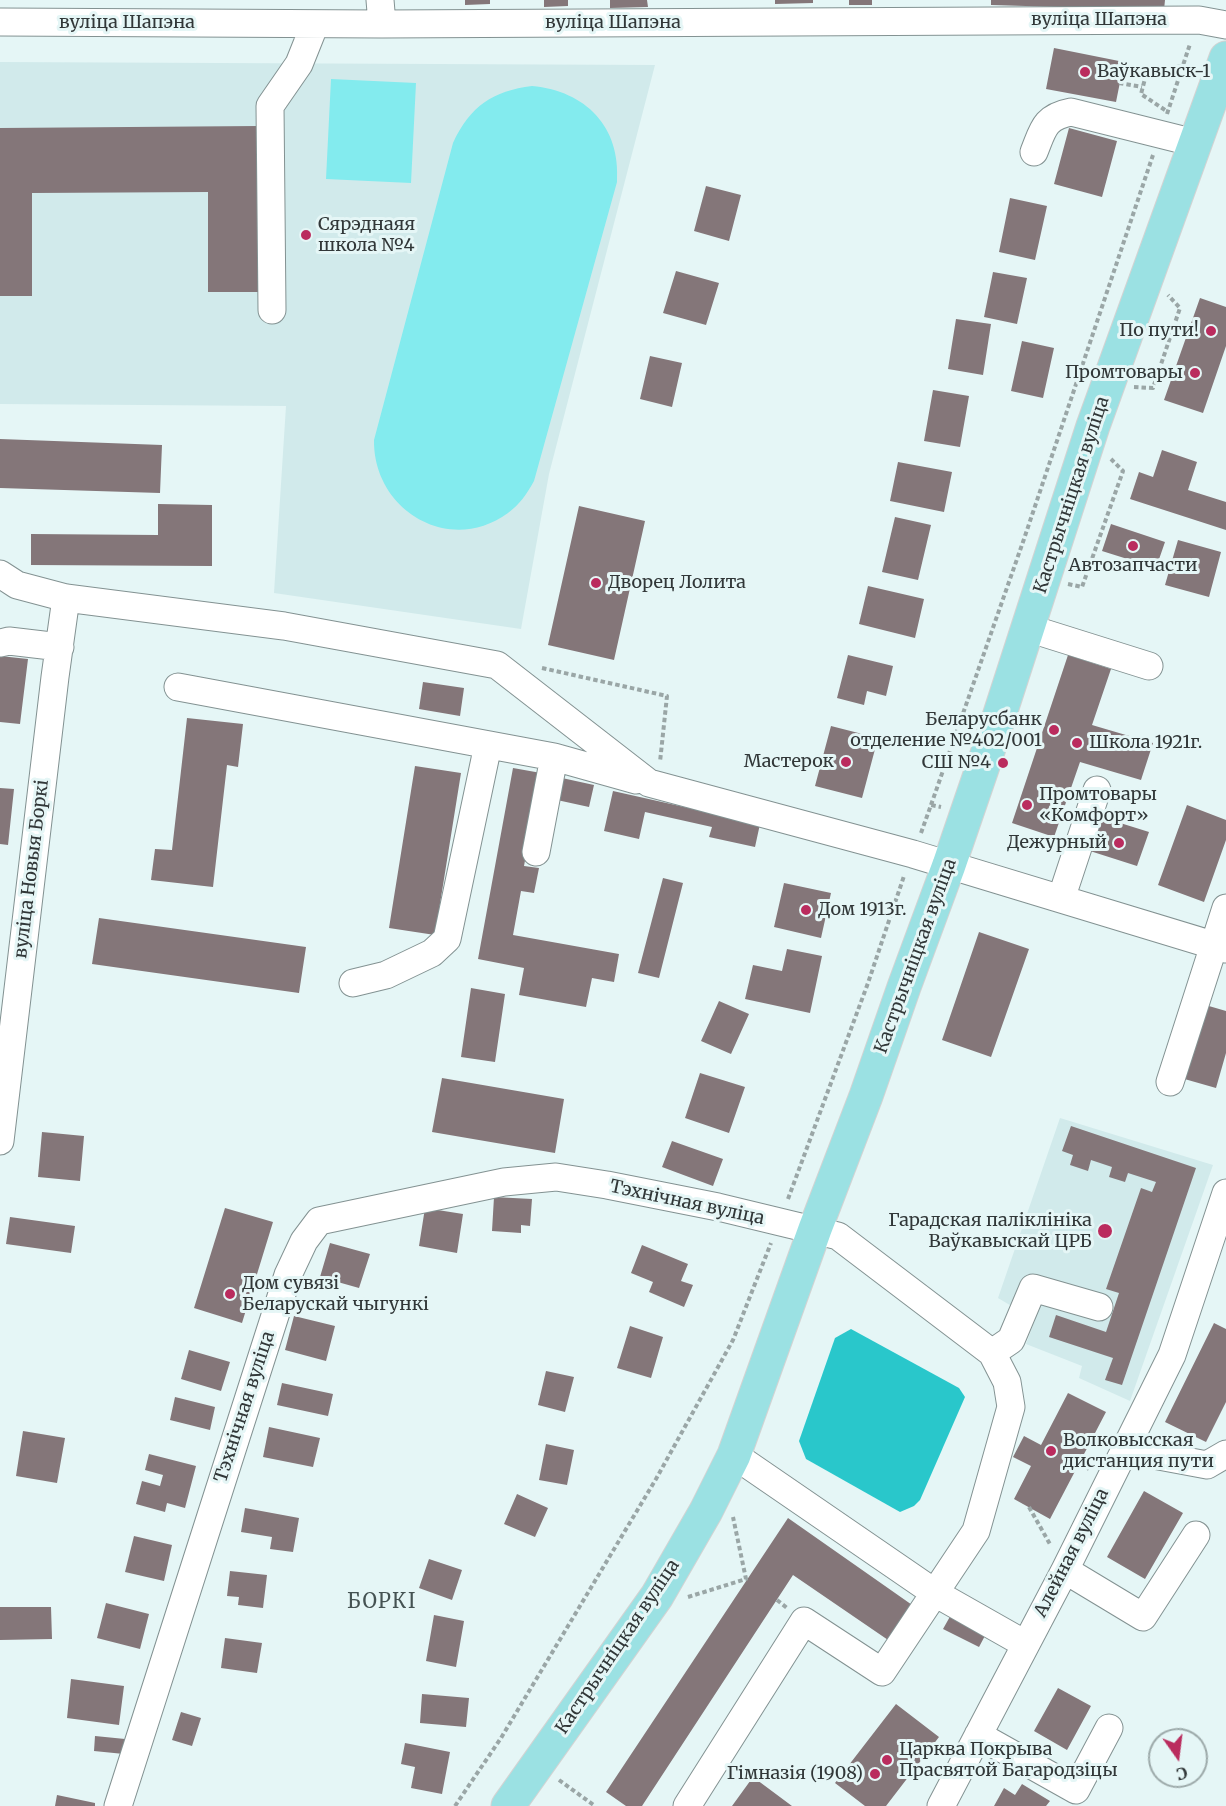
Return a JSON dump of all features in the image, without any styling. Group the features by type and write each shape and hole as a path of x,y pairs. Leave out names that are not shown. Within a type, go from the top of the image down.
{"main road":[{"name":"Кастрычніцкая вуліца","path":"508,1806 657,1596 706,1511 734,1455 949,866 1094,426 1226,58"}],"street":[{"name":"вуліца Шапэна","path":"0,22 132,12 315,24 381,12 1198,20 1226,25"},
{"path":"272,310 270,106 299,64 315,24"},
{"path":"1034,152 1045,125 1059,114 1071,112 1164,123 1195,143"},
{"path":"0,574 17,585 66,598 284,626 497,665 649,783"},
{"name":"вуліца Новыя Боркі","path":"0,1141 5,1058 66,598"},
{"path":"1028,628 1149,666"},
{"path":"0,643 9,640 60,647"},
{"path":"178,687 554,757 913,854 1220,947"},
{"path":"353,983 386,975 432,953 447,939 488,745"},
{"path":"536,852 554,757"},
{"path":"1061,899 1097,790"},
{"path":"1170,1082 1220,947 1226,908"},
{"name":"Тэхнічная вуліца","path":"118,1806 288,1275 304,1241 319,1221 504,1182 556,1177 608,1185 707,1205 838,1236 992,1353"},
{"name":"Алейная вуліца","path":"941,1806 1065,1570 1172,1355 1226,1193"},
{"path":"687,1806 804,1621 882,1672 976,1531 1011,1407 1007,1382 992,1353 1011,1340 1033,1288 1099,1307"},
{"path":"1126,1447 1148,1454 1207,1465 1226,1454"},
{"path":"734,1455 935,1593 1025,1644"},
{"path":"1065,1570 1143,1617 1196,1535"},
{"path":"978,1735 1077,1790 1108,1728"}],"path":[{"path":"931,805 1024,539 1198,20"},
{"path":"1164,123 1141,94 1147,71 1183,66"},
{"path":"1119,83 1143,87"},
{"path":"1131,387 1153,388 1180,308 1165,292"},
{"path":"1061,582 1082,587 1123,471 1109,457"},
{"path":"455,1806 501,1738 662,1469 733,1340 779,1223 913,854"},
{"path":"1029,1507 1065,1570"},
{"path":"678,1600 746,1580 732,1509"},
{"path":"558,1779 595,1806"}],"shaded area":[{"name":"Сярэднаяя школа №4","path":"0,62 655,65 549,474 521,629 274,593 286,406 0,404"},
{"path":"331,79 416,83 411,183 326,179"},
{"path":"532,86 569,95 596,115 613,144 617,162 617,182 534,481 512,510 485,525 462,530 439,527 418,519 400,505 386,487 377,465 374,440 453,143 467,119 484,102 518,88"},
{"name":"Гарадская паліклініка Ваўкавыскай ЦРБ","path":"1060,1118 1213,1165 1130,1401 1079,1378 1082,1366 1026,1344 1035,1320 998,1298"},
{"path":"851,1329 959,1388 965,1397 920,1500 914,1506 900,1512 806,1459 799,1441 835,1338"}],"building":[{"path":"465,0 490,0 490,4 465,5"},
{"path":"544,0 568,0 568,6 544,7"},
{"path":"610,0 647,0 648,7 610,8"},
{"path":"775,0 813,0 813,3 775,4"},
{"path":"849,0 872,0 872,5 849,5"},
{"path":"991,0 1165,0 1164,10 991,5"},
{"name":"Ваўкавыск-1","path":"1054,48 1124,62 1116,102 1046,89"},
{"path":"259,126 260,292 208,292 208,192 32,193 32,296 0,296 0,128"},
{"path":"1069,128 1117,141 1102,197 1054,184"},
{"path":"706,186 741,195 729,241 694,231"},
{"path":"1010,198 1047,206 1035,260 999,252"},
{"path":"676,271 719,283 706,325 663,313"},
{"path":"993,272 1027,278 1017,324 984,317"},
{"name":"Промтовары","path":"1200,298 1226,307 1226,346 1203,413 1164,400"},
{"path":"956,319 991,324 983,375 948,369"},
{"path":"1022,341 1054,348 1043,398 1011,391"},
{"path":"650,356 682,363 672,407 640,399"},
{"path":"933,390 969,396 960,447 924,441"},
{"path":"0,439 162,445 160,493 0,488"},
{"path":"1162,450 1197,462 1188,490 1226,502 1226,530 1130,499 1139,472 1153,477"},
{"path":"898,462 952,472 944,512 890,501"},
{"path":"158,504 212,505 212,566 31,565 31,534 158,535"},
{"name":"Дворец Лолита","path":"579,506 645,521 614,660 548,645"},
{"path":"895,517 931,525 918,580 882,572"},
{"name":"Автозапчасти","path":"1111,524 1165,542 1156,568 1102,551"},
{"path":"1178,540 1221,552 1209,597 1165,585"},
{"path":"868,586 924,599 915,638 859,624"},
{"path":"848,655 893,666 886,696 867,691 864,705 837,698"},
{"path":"1068,655 1111,669 1092,725 1153,743 1141,780 1080,762 1054,837 1012,823"},
{"path":"0,656 28,659 20,724 0,722"},
{"path":"423,682 464,688 460,716 419,709"},
{"path":"187,718 243,724 238,767 227,765 213,887 151,880 155,849 172,850"},
{"name":"Мастерок","path":"831,726 878,738 862,798 815,786"},
{"path":"415,766 461,773 435,935 389,928"},
{"path":"513,768 541,773 524,866 539,868 534,893 521,891 513,935 619,954 614,982 592,978 586,1007 519,995 524,968 478,959"},
{"path":"562,778 594,785 589,807 557,800"},
{"path":"0,788 14,789 8,845 0,844"},
{"path":"613,791 760,824 755,847 709,837 712,827 645,812 639,839 604,831"},
{"path":"1187,805 1226,820 1226,840 1204,902 1158,885"},
{"name":"Дежурный","path":"1101,817 1149,832 1137,866 1090,851"},
{"path":"663,878 683,883 659,978 638,973"},
{"path":"784,883 831,893 821,938 774,927"},
{"path":"99,918 306,947 299,993 92,964"},
{"path":"979,932 1029,949 991,1057 942,1040"},
{"path":"787,949 822,956 810,1013 745,999 753,965 782,971"},
{"path":"471,988 505,994 495,1062 461,1057"},
{"path":"719,1001 749,1014 731,1054 701,1041"},
{"path":"1202,1004 1226,1011 1226,1053 1216,1088 1181,1078"},
{"path":"700,1073 745,1087 729,1133 685,1118"},
{"path":"442,1078 564,1099 555,1153 432,1132"},
{"path":"1071,1126 1196,1168 1122,1385 1105,1380 1113,1358 1049,1337 1056,1315 1106,1332 1119,1293 1106,1289 1141,1188 1152,1192 1156,1182 1128,1173 1125,1182 1109,1177 1112,1167 1091,1160 1088,1171 1070,1165 1073,1155 1062,1151"},
{"path":"42,1132 84,1136 80,1181 38,1177"},
{"path":"672,1141 723,1159 713,1186 662,1167"},
{"path":"494,1197 532,1199 530,1226 521,1225 521,1233 492,1231"},
{"path":"225,1208 273,1222 242,1323 194,1308"},
{"path":"425,1208 463,1214 457,1253 419,1246"},
{"path":"10,1217 75,1226 71,1253 6,1244"},
{"path":"330,1243 370,1254 359,1288 320,1277"},
{"path":"642,1245 688,1264 681,1281 693,1285 684,1307 649,1292 653,1282 631,1273"},
{"path":"294,1316 335,1326 326,1361 285,1350"},
{"path":"1214,1323 1226,1329 1226,1402 1206,1442 1165,1422"},
{"path":"630,1326 663,1337 651,1378 617,1368"},
{"path":"189,1350 230,1362 221,1391 181,1379"},
{"path":"546,1371 574,1377 565,1412 538,1405"},
{"path":"282,1383 333,1394 328,1416 277,1405"},
{"name":"Волковысская дистанция пути","path":"1068,1393 1106,1412 1050,1519 1014,1499 1031,1466 1013,1457 1024,1436 1041,1445"},
{"path":"175,1397 215,1407 210,1430 170,1420"},
{"path":"269,1427 320,1438 313,1467 263,1457"},
{"path":"23,1431 65,1438 57,1483 16,1476"},
{"path":"546,1444 574,1450 567,1485 539,1480"},
{"path":"149,1454 196,1466 185,1508 167,1503 165,1512 136,1504 142,1481 160,1486 163,1475 145,1470"},
{"path":"1144,1491 1183,1513 1145,1579 1107,1557"},
{"path":"517,1494 548,1508 535,1537 504,1524"},
{"path":"245,1508 299,1518 293,1552 270,1549 272,1537 241,1532"},
{"path":"788,1518 915,1607 891,1642 793,1575 642,1806 626,1806 606,1792"},
{"path":"134,1536 172,1545 164,1581 125,1572"},
{"path":"429,1559 462,1570 452,1600 419,1588"},
{"path":"230,1571 267,1575 263,1608 238,1605 239,1597 227,1596"},
{"path":"106,1603 149,1614 140,1649 97,1638"},
{"path":"0,1607 51,1607 52,1639 0,1640"},
{"path":"952,1613 987,1632 979,1647 943,1629"},
{"path":"434,1615 464,1621 456,1667 426,1661"},
{"path":"225,1638 262,1643 257,1673 221,1668"},
{"path":"71,1679 124,1686 119,1725 67,1718"},
{"path":"1058,1688 1091,1706 1067,1750 1034,1731"},
{"path":"422,1694 469,1698 466,1727 420,1723"},
{"name":"Царква Покрыва Прасвятой Багародзіцы","path":"896,1704 939,1737 886,1806 865,1806 835,1783"},
{"path":"181,1712 201,1718 192,1746 172,1740"},
{"path":"95,1736 125,1739 124,1754 94,1751"},
{"path":"405,1743 450,1752 442,1794 411,1788 415,1767 401,1764"},
{"path":"753,1777 792,1806 732,1806"},
{"path":"1022,1784 1050,1801 1046,1806 994,1806 1004,1788 1015,1795"},
{"path":"57,1795 95,1803 95,1806 55,1806"}],"place":[{"name":"Ваўкавыск-1","path":"1085,72"},
{"name":"Сярэднаяя школа №4","path":"306,235"},
{"name":"По пути!","path":"1211,331"},
{"name":"Промтовары","path":"1195,373"},
{"name":"Автозапчасти","path":"1133,546"},
{"name":"Дворец Лолита","path":"596,583"},
{"name":"Беларусбанк отделение №402/001","path":"1054,730"},
{"name":"Школа 1921г.","path":"1077,743"},
{"name":"Мастерок","path":"846,762"},
{"name":"СШ №4","path":"1003,763"},
{"name":"Промтовары «Комфорт»","path":"1027,805"},
{"name":"Дежурный","path":"1119,843"},
{"name":"Дом 1913г.","path":"806,910"},
{"name":"Гарадская паліклініка Ваўкавыскай ЦРБ","path":"1105,1231"},
{"name":"Дом сувязі Беларускай чыгункі","path":"230,1294"},
{"name":"Волковысская дистанция пути","path":"1051,1451"},
{"name":"Царква Покрыва Прасвятой Багародзіцы","path":"887,1760"},
{"name":"Гімназія (1908)","path":"875,1774"}],"district":[{"name":"БОРКІ","path":"382,1602"}]}
